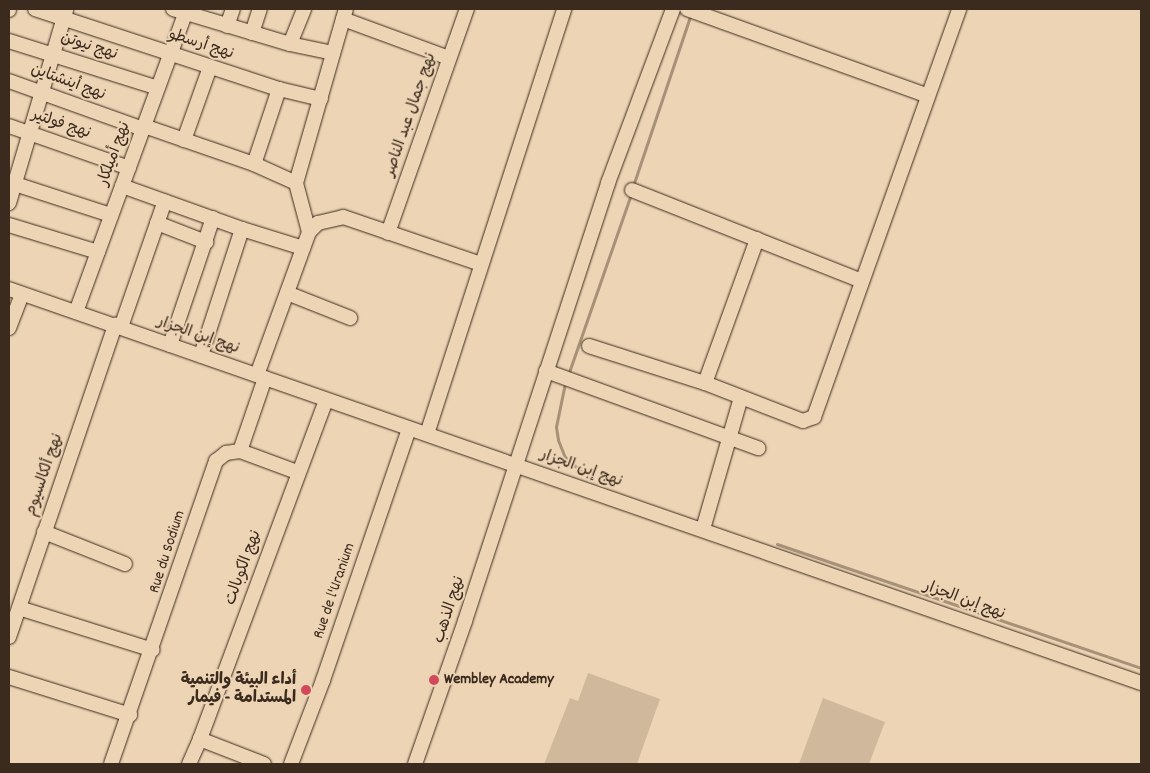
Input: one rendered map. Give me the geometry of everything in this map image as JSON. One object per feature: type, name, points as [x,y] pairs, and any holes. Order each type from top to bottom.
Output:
[{"type":"street","name":"نهج أرسطو","points":[[35,9],[65,13],[171,54],[279,89],[321,99]]},
{"type":"street","points":[[227,26],[233,9]]},
{"type":"street","points":[[252,33],[260,9]]},
{"type":"street","points":[[290,44],[304,9]]},
{"type":"street","name":"نهج جمال عبد الناصر","points":[[388,233],[467,9]]},
{"type":"street","points":[[427,434],[564,9]]},
{"type":"street","name":"نهج الذهب","points":[[415,764],[517,465],[546,371],[637,98],[671,9]]},
{"type":"street","points":[[589,346],[705,383],[803,421],[814,417],[959,9]]},
{"type":"street","points":[[182,10],[227,26],[290,44],[333,53]]},
{"type":"street","name":"نهج أميلكار","points":[[76,312],[171,54],[182,10]]},
{"type":"street","points":[[690,10],[928,96]]},
{"type":"street","points":[[9,203],[14,174],[30,132],[65,13]]},
{"type":"street","points":[[298,472],[240,451],[261,376],[308,232],[296,183],[344,14],[449,58]]},
{"type":"street","name":"نهج نيوتن","points":[[9,41],[158,88]]},
{"type":"street","points":[[184,140],[210,67]]},
{"type":"street","name":"نهج أينشتاين","points":[[9,81],[254,164],[296,183]]},
{"type":"street","points":[[254,164],[279,89]]},
{"type":"street","name":"نهج فولتير","points":[[9,126],[129,168]]},
{"type":"street","points":[[14,174],[111,215]]},
{"type":"street","points":[[122,186],[242,229],[303,248]]},
{"type":"street","points":[[632,190],[862,281]]},
{"type":"street","name":"نهج ألكالسيوم","points":[[9,637],[44,532],[165,201]]},
{"type":"street","points":[[308,232],[327,218],[343,217],[481,264]]},
{"type":"street","points":[[170,345],[213,218]]},
{"type":"street","points":[[157,223],[206,242]]},
{"type":"street","points":[[9,225],[98,252]]},
{"type":"street","points":[[201,355],[242,229]]},
{"type":"street","points":[[705,383],[757,239]]},
{"type":"street","points":[[9,328],[15,292]]},
{"type":"street","name":"نهج إبن الجزار","points":[[15,292],[261,376],[326,401],[703,529],[1141,683]]},
{"type":"street","points":[[287,293],[350,318]]},
{"type":"street","points":[[546,371],[758,448]]},
{"type":"street","points":[[703,529],[741,397]]},
{"type":"street","name":"نهج الكوبالت","points":[[189,764],[205,742],[298,472],[326,401]]},
{"type":"street","name":"Rue de l'Uranium","points":[[291,764],[323,680],[409,429]]},
{"type":"street","name":"Rue du Sodium","points":[[114,758],[154,650],[216,461],[226,452],[240,451]]},
{"type":"street","points":[[44,532],[125,564]]},
{"type":"street","points":[[19,608],[154,650]]},
{"type":"street","points":[[9,677],[130,714]]},
{"type":"street","points":[[205,742],[264,764]]},
{"type":"shaded area","points":[[588,673],[660,699],[637,764],[544,764],[570,698],[578,701]]},
{"type":"shaded area","points":[[823,698],[885,722],[869,764],[799,764]]},
{"type":"waterway","points":[[633,186],[691,14]]},
{"type":"waterway","points":[[568,375],[631,194]]},
{"type":"waterway","points":[[565,383],[556,427],[558,440],[565,457],[584,474]]},
{"type":"waterway","points":[[777,544],[1141,668]]},
{"type":"place","name":"Wembley Academy","points":[[434,680]]},
{"type":"place","name":"أداء البيئة والتنمية المستدامة - فيمار","points":[[306,690]]}]
